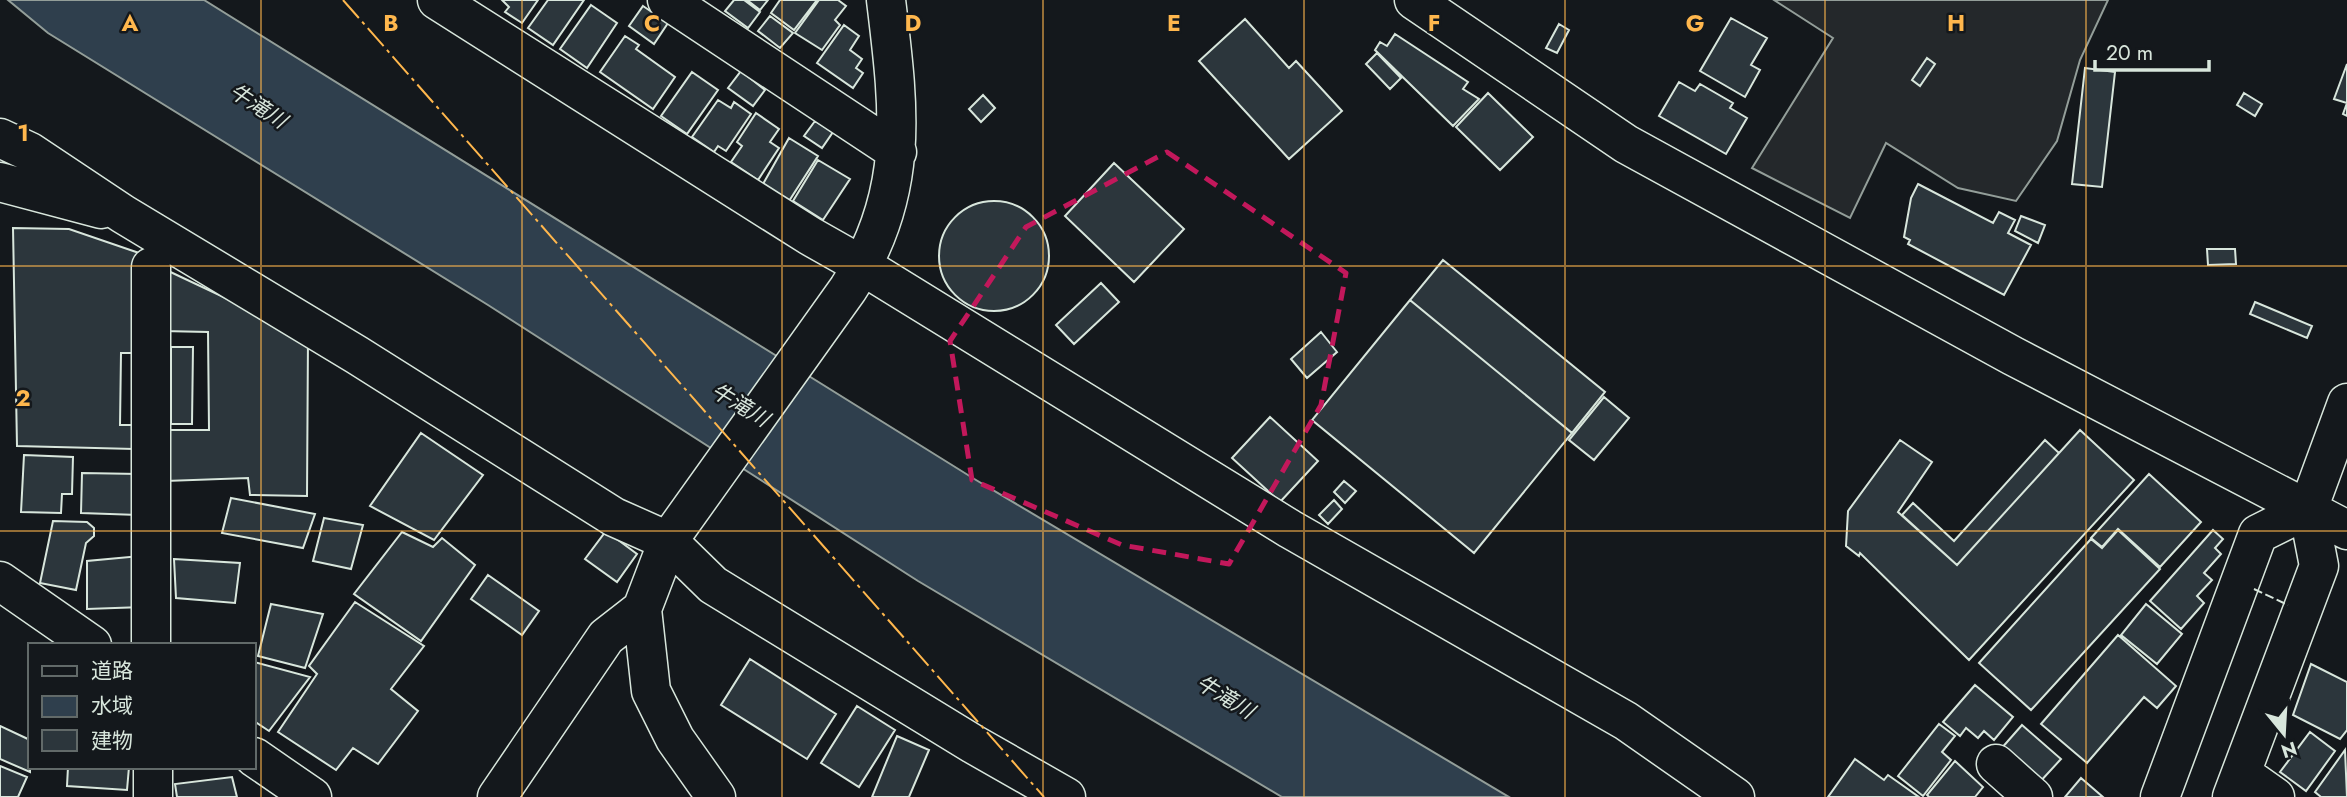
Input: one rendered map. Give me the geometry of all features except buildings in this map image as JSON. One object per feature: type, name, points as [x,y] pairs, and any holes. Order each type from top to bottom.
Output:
[{"type":"street","points":[[667,0],[897,152]]},
{"type":"street","points":[[716,797],[675,739],[651,691],[642,610],[668,541],[856,277],[887,211],[897,152],[896,86],[886,0]]},
{"type":"street","points":[[1414,0],[1626,144],[2013,356],[2347,530]]},
{"type":"street","points":[[446,2],[810,236],[856,277],[1626,721],[1735,797]]},
{"type":"street","points":[[0,138],[30,152],[124,214],[357,355],[614,517],[668,541],[713,585],[973,744],[1066,797]]},
{"type":"street","points":[[0,182],[124,214]]},
{"type":"street","points":[[151,267],[151,643]]},
{"type":"street","points":[[2275,797],[2237,785],[2319,566],[2308,509],[2347,403]]},
{"type":"street","points":[[2160,797],[2258,534],[2308,509]]},
{"type":"street","points":[[3,590],[89,643]]},
{"type":"street","points":[[496,797],[606,637],[642,610]]},
{"type":"street","points":[[256,758],[312,797]]},
{"type":"street","points":[[1996,764],[2033,797]]},
{"type":"street","points":[[153,769],[153,797]]},
{"type":"highlighted area","points":[[1167,152],[1346,273],[1321,405],[1229,564],[1122,545],[972,480],[950,341],[1026,227]]},
{"type":"shaded area","points":[[1774,0],[2108,0],[2080,60],[2057,141],[2016,201],[1958,188],[1886,143],[1850,218],[1752,168],[1833,38]]},
{"type":"water","name":"牛滝川","points":[[8,0],[204,0],[976,480],[1509,797],[1282,797],[918,581],[488,305],[48,33]]},
{"type":"fence","points":[[2254,589],[2288,605]]},
{"type":"power","points":[[343,0],[1044,797]]}]
